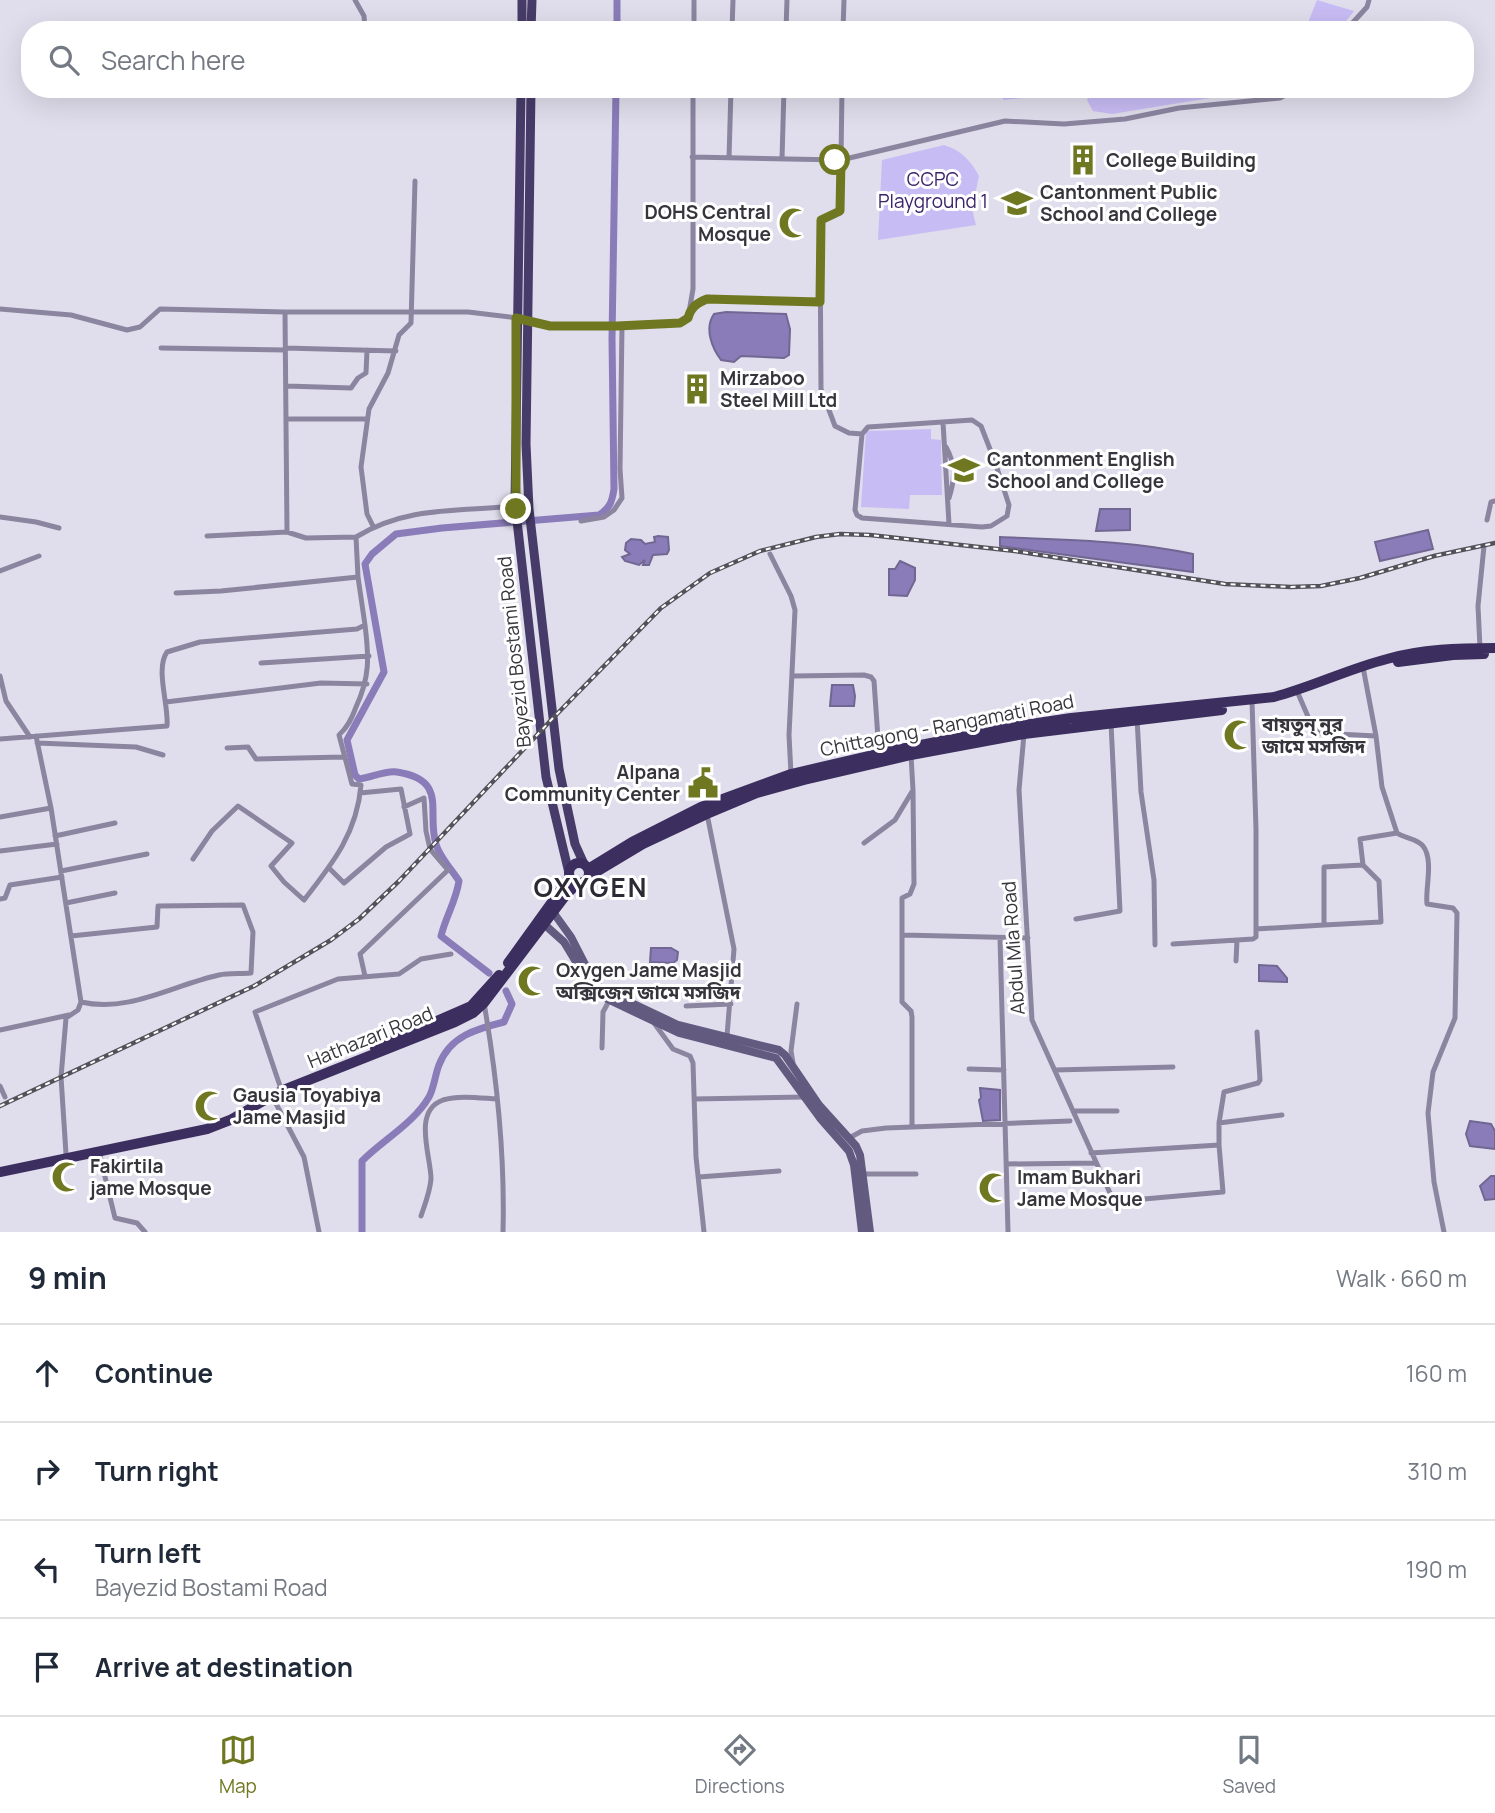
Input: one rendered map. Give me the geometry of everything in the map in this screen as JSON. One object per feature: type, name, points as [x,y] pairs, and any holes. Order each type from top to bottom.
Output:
[{"type":"highway","name":"Chittagong - Rangamati Road","points":[[587,870],[632,842],[701,807],[791,774],[879,753],[1018,726],[1252,703],[1298,694],[1412,653],[1495,648]]},
{"type":"highway","name":"Chittagong - Rangamati Road","points":[[1364,669],[1427,658],[1495,654]]},
{"type":"highway","name":"Chittagong - Rangamati Road","points":[[587,870],[757,793],[911,755],[1024,734],[1111,723],[1137,716]]},
{"type":"highway","points":[[573,864],[587,870],[584,882],[572,878],[573,864]]},
{"type":"highway","name":"Hathazari Road","points":[[0,1172],[207,1129],[230,1120],[272,1096],[474,1013],[545,925],[572,878]]},
{"type":"highway","name":"Hathazari Road","points":[[0,1166],[212,1122],[280,1086],[471,1006],[502,972],[572,878]]},
{"type":"main road","points":[[522,0],[522,21]]},
{"type":"main road","points":[[531,21],[532,0]]},
{"type":"main road","name":"Bayezid Bostami Road","points":[[521,98],[515,506],[546,777],[572,878]]},
{"type":"main road","name":"Bayezid Bostami Road","points":[[531,98],[526,444],[529,509],[559,769],[575,844],[587,870]]},
{"type":"main road","points":[[553,912],[571,937],[600,988],[678,1025],[779,1050],[785,1055],[818,1105],[849,1138],[860,1155],[870,1232]]},
{"type":"main road","points":[[545,925],[564,942],[593,990],[609,1001],[678,1033],[771,1056],[780,1062],[804,1097],[849,1151],[854,1165],[862,1232]]},
{"type":"street","points":[[355,0],[364,21]]},
{"type":"street","points":[[694,0],[694,21]]},
{"type":"street","points":[[732,21],[733,0]]},
{"type":"street","points":[[786,21],[787,0]]},
{"type":"street","points":[[843,21],[844,0]]},
{"type":"street","points":[[1354,21],[1370,0]]},
{"type":"street","points":[[0,309],[71,315],[127,330],[140,327],[160,309],[468,312],[528,320],[550,326],[680,323],[688,318],[693,289],[693,98]]},
{"type":"street","points":[[729,158],[731,98]]},
{"type":"street","points":[[782,159],[784,98]]},
{"type":"street","points":[[842,98],[840,211],[821,220],[822,396],[835,426],[849,433],[862,434]]},
{"type":"street","points":[[692,158],[841,160],[1005,121],[1065,124],[1125,119],[1179,108],[1280,98]]},
{"type":"street","points":[[373,526],[367,514],[361,467],[369,409],[388,373],[399,335],[411,323],[415,181]]},
{"type":"street","points":[[690,311],[697,303],[707,299],[820,302]]},
{"type":"street","points":[[285,312],[286,532]]},
{"type":"street","points":[[581,521],[604,517],[614,510],[622,498],[619,326]]},
{"type":"street","points":[[161,348],[396,351]]},
{"type":"street","points":[[286,386],[351,388],[358,378],[366,373],[367,350]]},
{"type":"street","points":[[286,419],[367,419]]},
{"type":"street","points":[[972,420],[981,426],[1009,506],[1007,516],[991,526],[857,515],[855,510],[862,434],[868,427],[972,420]]},
{"type":"street","points":[[943,422],[949,524]]},
{"type":"street","points":[[1487,520],[1491,502],[1495,501]]},
{"type":"street","points":[[207,536],[286,532],[306,538],[356,537],[373,526],[410,514],[515,506]]},
{"type":"street","points":[[0,517],[59,528]]},
{"type":"street","points":[[193,859],[212,831],[238,806],[292,842],[271,866],[304,900],[350,834],[359,804],[361,785],[352,784],[339,735],[347,728],[367,684],[369,656],[358,577],[356,537]]},
{"type":"street","points":[[1480,648],[1478,606],[1484,546]]},
{"type":"street","points":[[770,554],[795,610],[789,735],[791,774]]},
{"type":"street","points":[[0,571],[39,556]]},
{"type":"street","points":[[176,593],[358,577]]},
{"type":"street","points":[[34,739],[165,726],[168,724],[162,666],[167,652],[200,642],[357,629],[365,625]]},
{"type":"street","points":[[261,663],[369,656]]},
{"type":"street","points":[[1364,669],[1382,787],[1397,833]]},
{"type":"street","points":[[0,676],[6,701],[34,739],[51,808],[81,1002],[78,1010],[66,1018],[61,1077],[66,1154]]},
{"type":"street","points":[[793,676],[871,677],[874,681],[879,753]]},
{"type":"street","points":[[166,702],[321,683],[367,684]]},
{"type":"street","points":[[1298,694],[1318,733],[1376,736]]},
{"type":"street","points":[[1173,944],[1255,938],[1256,829],[1252,703]]},
{"type":"street","points":[[1137,716],[1141,792],[1154,880],[1155,945]]},
{"type":"street","points":[[1076,919],[1120,911],[1111,723]]},
{"type":"street","name":"Abdul Mia Road","points":[[1024,734],[1019,790],[1032,1020],[1091,1153],[1113,1197],[1144,1199],[1223,1192],[1219,1145]]},
{"type":"street","points":[[0,739],[136,747],[163,755]]},
{"type":"street","points":[[227,748],[247,747],[256,759],[344,757]]},
{"type":"street","points":[[911,755],[914,884],[910,894],[902,898],[902,1002],[911,1010],[912,1017],[912,1127]]},
{"type":"street","points":[[329,867],[344,883],[386,847],[410,834],[401,789],[360,793]]},
{"type":"street","points":[[864,844],[895,820],[913,790]]},
{"type":"street","points":[[365,976],[360,954],[448,870],[430,849],[424,798],[404,807]]},
{"type":"street","points":[[0,817],[51,808]]},
{"type":"street","points":[[707,814],[734,949],[727,1036]]},
{"type":"street","points":[[55,836],[115,823]]},
{"type":"street","points":[[1256,929],[1381,922],[1379,881],[1363,865],[1360,839],[1397,833],[1418,842],[1425,849],[1429,873],[1427,904],[1453,908],[1457,913],[1455,1018],[1433,1072],[1428,1113],[1434,1182],[1444,1232]]},
{"type":"street","points":[[0,850],[57,844]]},
{"type":"street","points":[[0,899],[5,898],[10,885],[147,854]]},
{"type":"street","points":[[1324,925],[1324,867],[1363,865]]},
{"type":"street","points":[[66,903],[115,893]]},
{"type":"street","points":[[71,936],[157,927],[158,906],[177,905],[243,905],[253,932],[251,973],[221,975],[121,1003],[95,1005],[81,1002]]},
{"type":"street","points":[[903,934],[1028,938]]},
{"type":"street","points":[[1000,938],[1008,1232]]},
{"type":"street","points":[[1236,961],[1237,940]]},
{"type":"street","points":[[280,1086],[255,1012],[338,979],[399,974],[421,959],[451,954]]},
{"type":"street","points":[[602,1048],[603,1012],[609,1001]]},
{"type":"street","points":[[484,1003],[497,1099],[503,1232]]},
{"type":"street","points":[[686,1006],[731,1004]]},
{"type":"street","points":[[794,1068],[791,1051],[797,1004]]},
{"type":"street","points":[[0,1030],[72,1014]]},
{"type":"street","points":[[654,1023],[673,1049],[690,1056],[693,1063],[704,1232]]},
{"type":"street","points":[[1091,1153],[1219,1145],[1219,1123],[1224,1093],[1258,1083],[1259,1080],[1257,1031]]},
{"type":"street","points":[[1055,1070],[1173,1067]]},
{"type":"street","points":[[969,1069],[1004,1070]]},
{"type":"street","points":[[0,1086],[5,1097]]},
{"type":"street","points":[[272,1096],[304,1157],[319,1232]]},
{"type":"street","points":[[694,1099],[804,1097]]},
{"type":"street","points":[[421,1216],[431,1177],[426,1117],[434,1104],[446,1099],[497,1099]]},
{"type":"street","points":[[1073,1111],[1117,1111]]},
{"type":"street","points":[[1219,1123],[1282,1115]]},
{"type":"street","points":[[849,1138],[862,1131],[912,1127],[1070,1121]]},
{"type":"street","points":[[99,1152],[115,1218],[138,1223],[145,1232]]},
{"type":"street","points":[[1006,1164],[1096,1163]]},
{"type":"street","points":[[699,1177],[779,1171]]},
{"type":"street","points":[[864,1174],[916,1174]]},
{"type":"green space","points":[[1317,0],[1354,11],[1346,21],[1309,21]]},
{"type":"green space","points":[[1210,98],[1112,114],[1093,111],[1087,100]]},
{"type":"green space","name":"CCPC Playground 1","points":[[944,145],[965,157],[979,176],[972,209],[976,225],[878,240],[882,160]]},
{"type":"green space","points":[[931,429],[931,439],[941,440],[942,495],[910,495],[909,509],[861,507],[866,431]]},
{"type":"shaded area","points":[[714,314],[786,314],[790,329],[789,355],[784,358],[741,356],[734,362],[721,360],[709,332]]},
{"type":"shaded area","points":[[1100,509],[1130,509],[1130,530],[1096,531]]},
{"type":"shaded area","points":[[1428,530],[1433,549],[1380,561],[1375,542]]},
{"type":"shaded area","points":[[654,537],[668,537],[669,550],[667,554],[653,555],[649,565],[643,565],[645,560],[639,565],[625,561],[622,557],[630,554],[625,550],[626,543],[631,539],[641,540],[645,544],[655,542]]},
{"type":"shaded area","points":[[1000,537],[1096,541],[1169,549],[1193,554],[1193,572],[1000,546]]},
{"type":"shaded area","points":[[900,561],[915,568],[915,580],[907,596],[889,595],[889,569],[895,569]]},
{"type":"shaded area","points":[[832,685],[853,685],[854,706],[830,706]]},
{"type":"shaded area","points":[[651,948],[671,948],[678,952],[677,960],[673,963],[650,962]]},
{"type":"shaded area","points":[[1259,965],[1277,966],[1287,978],[1287,982],[1259,981]]},
{"type":"shaded area","points":[[980,1088],[1000,1090],[1000,1120],[983,1121]]},
{"type":"shaded area","points":[[1470,1121],[1491,1124],[1495,1131],[1495,1149],[1470,1146],[1466,1134]]},
{"type":"shaded area","points":[[1491,1176],[1495,1176],[1495,1199],[1485,1200],[1480,1186]]},
{"type":"waterway","points":[[617,0],[617,21]]},
{"type":"waterway","points":[[489,973],[441,936],[459,881],[436,844],[430,790],[424,782],[397,772],[359,779],[355,775],[347,740],[384,672],[365,564],[372,554],[396,534],[599,515],[610,504],[614,489],[612,339],[616,98]]},
{"type":"waterway","points":[[362,1232],[362,1161],[423,1106],[431,1093],[444,1055],[457,1040],[474,1031],[504,1022],[512,1004],[506,991]]},
{"type":"railway","points":[[0,1106],[254,986],[331,940],[359,919],[399,881],[661,608],[710,573],[760,551],[816,537],[840,534],[870,535],[1015,551],[1225,584],[1291,587],[1321,586],[1360,578],[1434,556],[1495,543]]},
{"type":"place","name":"College Building","points":[[1083,160]]},
{"type":"place","name":"Cantonment Public School and College","points":[[1017,203]]},
{"type":"place","name":"DOHS Central Mosque","points":[[794,223]]},
{"type":"place","name":"Mirzaboo Steel Mill Ltd","points":[[697,389]]},
{"type":"place","name":"Cantonment English School and College","points":[[964,470]]},
{"type":"place","name":"বায়তুন্ নুর জামে মসজিদ","points":[[1239,735]]},
{"type":"place","name":"Alpana Community Center","points":[[703,783]]},
{"type":"place","name":"Oxygen Jame Masjid অক্সিজেন জামে মসজিদ","points":[[533,981]]},
{"type":"place","name":"Gausia Toyabiya Jame Masjid","points":[[210,1106]]},
{"type":"place","name":"Fakirtila jame Mosque","points":[[67,1177]]},
{"type":"place","name":"Imam Bukhari Jame Mosque","points":[[994,1188]]},
{"type":"district","name":"OXYGEN","points":[[591,887]]},
{"type":"route","points":[[516,509],[516,318],[550,326],[659,325],[680,323],[688,318],[697,303],[707,299],[820,302],[821,220],[840,211],[841,160],[835,160]]}]
